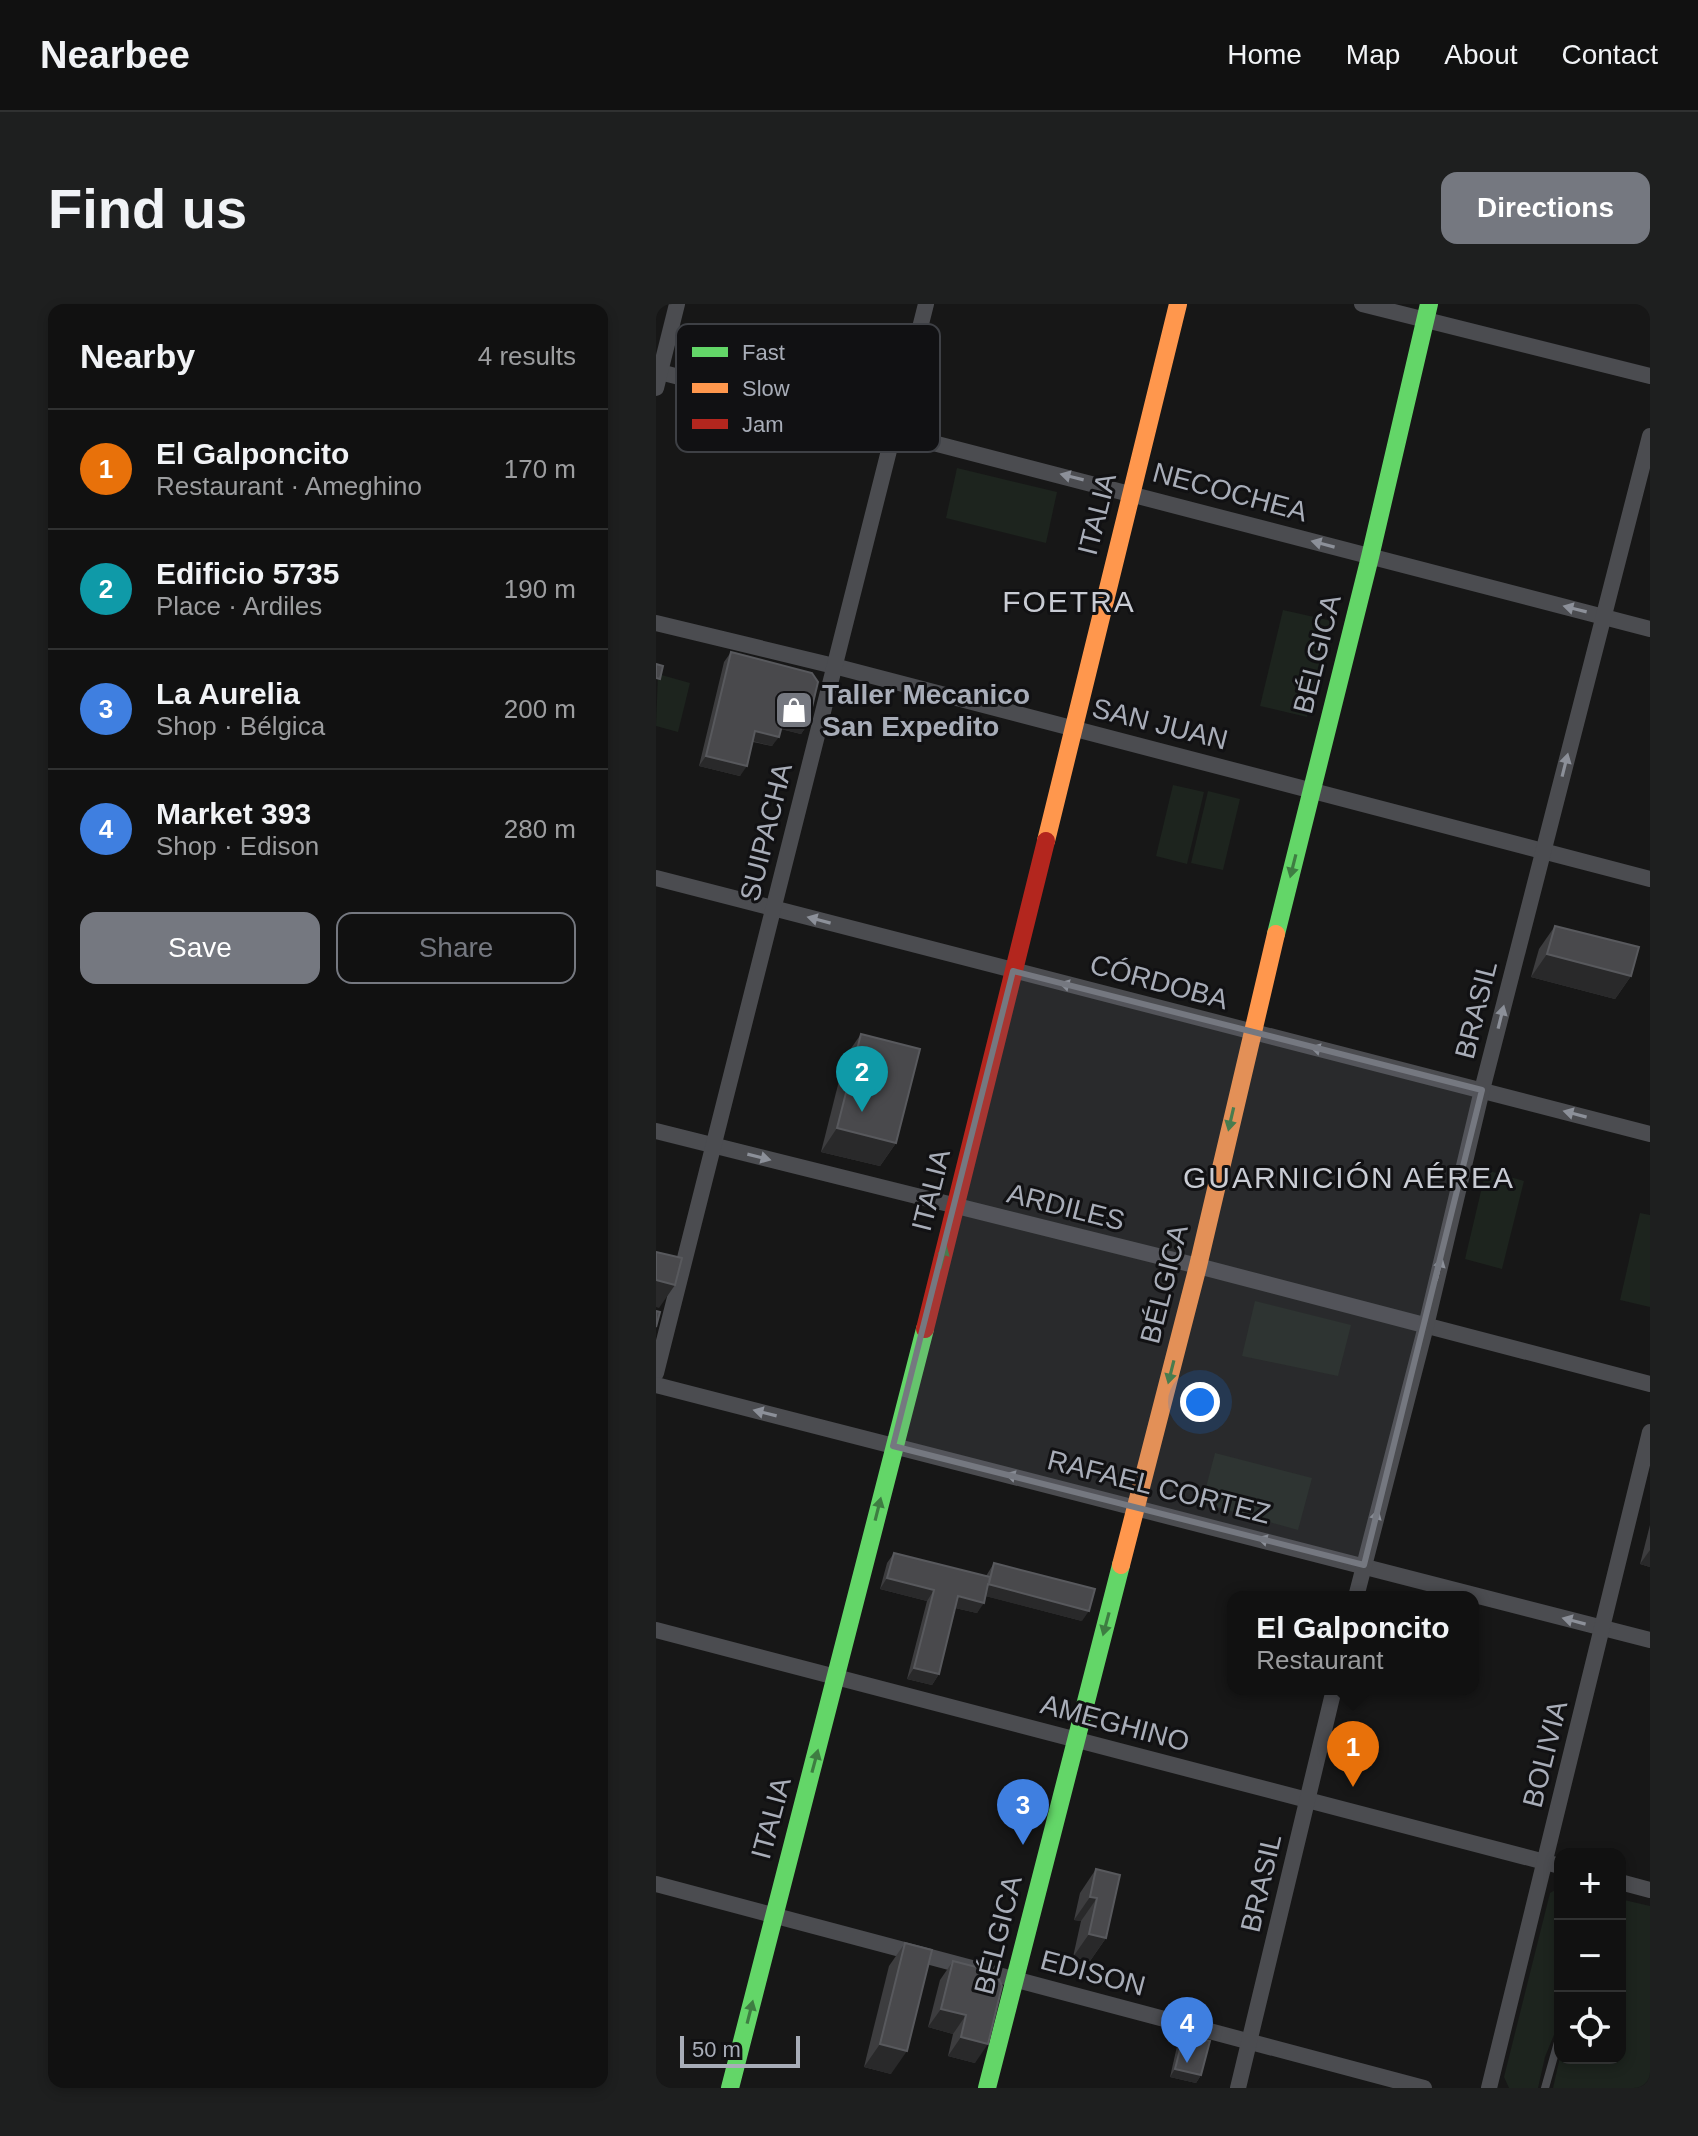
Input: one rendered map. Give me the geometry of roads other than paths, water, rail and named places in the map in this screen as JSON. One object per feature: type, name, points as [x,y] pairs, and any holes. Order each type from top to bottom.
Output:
[{"type":"street","points":[[657,377],[677,304]]},
{"type":"street","name":"SUIPACHA","points":[[921,324],[926,304]]},
{"type":"street","name":"ITALIA","points":[[730,2088],[956,1208],[1178,304]]},
{"type":"street","points":[[1362,304],[1426,312],[1650,376]]},
{"type":"street","name":"BÉLGICA","points":[[987,2088],[1198,1266],[1251,1033],[1370,557],[1426,312]]},
{"type":"street","name":"BRASIL","points":[[1358,1591],[1650,436]]},
{"type":"street","name":"NECOCHEA","points":[[940,444],[1650,629]]},
{"type":"street","name":"SUIPACHA","points":[[656,1373],[888,452]]},
{"type":"street","name":"SAN JUAN","points":[[656,623],[834,666],[1650,879]]},
{"type":"street","name":"CÓRDOBA","points":[[656,878],[1650,1134]]},
{"type":"street","name":"ARDILES","points":[[656,1131],[1198,1266],[1650,1384]]},
{"type":"street","name":"RAFAEL CORTEZ","points":[[656,1385],[1462,1591]]},
{"type":"street","name":"BOLIVIA","points":[[1489,2088],[1552,1864],[1602,1628],[1650,1432]]},
{"type":"street","name":"RAFAEL CORTEZ","points":[[1479,1595],[1650,1640]]},
{"type":"street","name":"AMEGHINO","points":[[656,1630],[1552,1864]]},
{"type":"street","name":"BRASIL","points":[[1238,2088],[1333,1695]]},
{"type":"street","name":"EDISON","points":[[656,1884],[1424,2088]]},
{"type":"street","points":[[1626,1884],[1650,1890]]},
{"type":"lane","points":[[1545,2088],[1554,2056]]},
{"type":"place","name":"Taller Mecanico San Expedito","points":[[794,710]]},
{"type":"place","name":"Edificio 5735","points":[[862,1112]]},
{"type":"place","name":"El Galponcito","points":[[1353,1787]]},
{"type":"place","name":"La Aurelia","points":[[1023,1845]]},
{"type":"place","name":"Market 393","points":[[1187,2063]]},
{"type":"district","name":"FOETRA","points":[[1069,601]]},
{"type":"district","name":"GUARNICIÓN AÉREA","points":[[1349,1177]]}]
